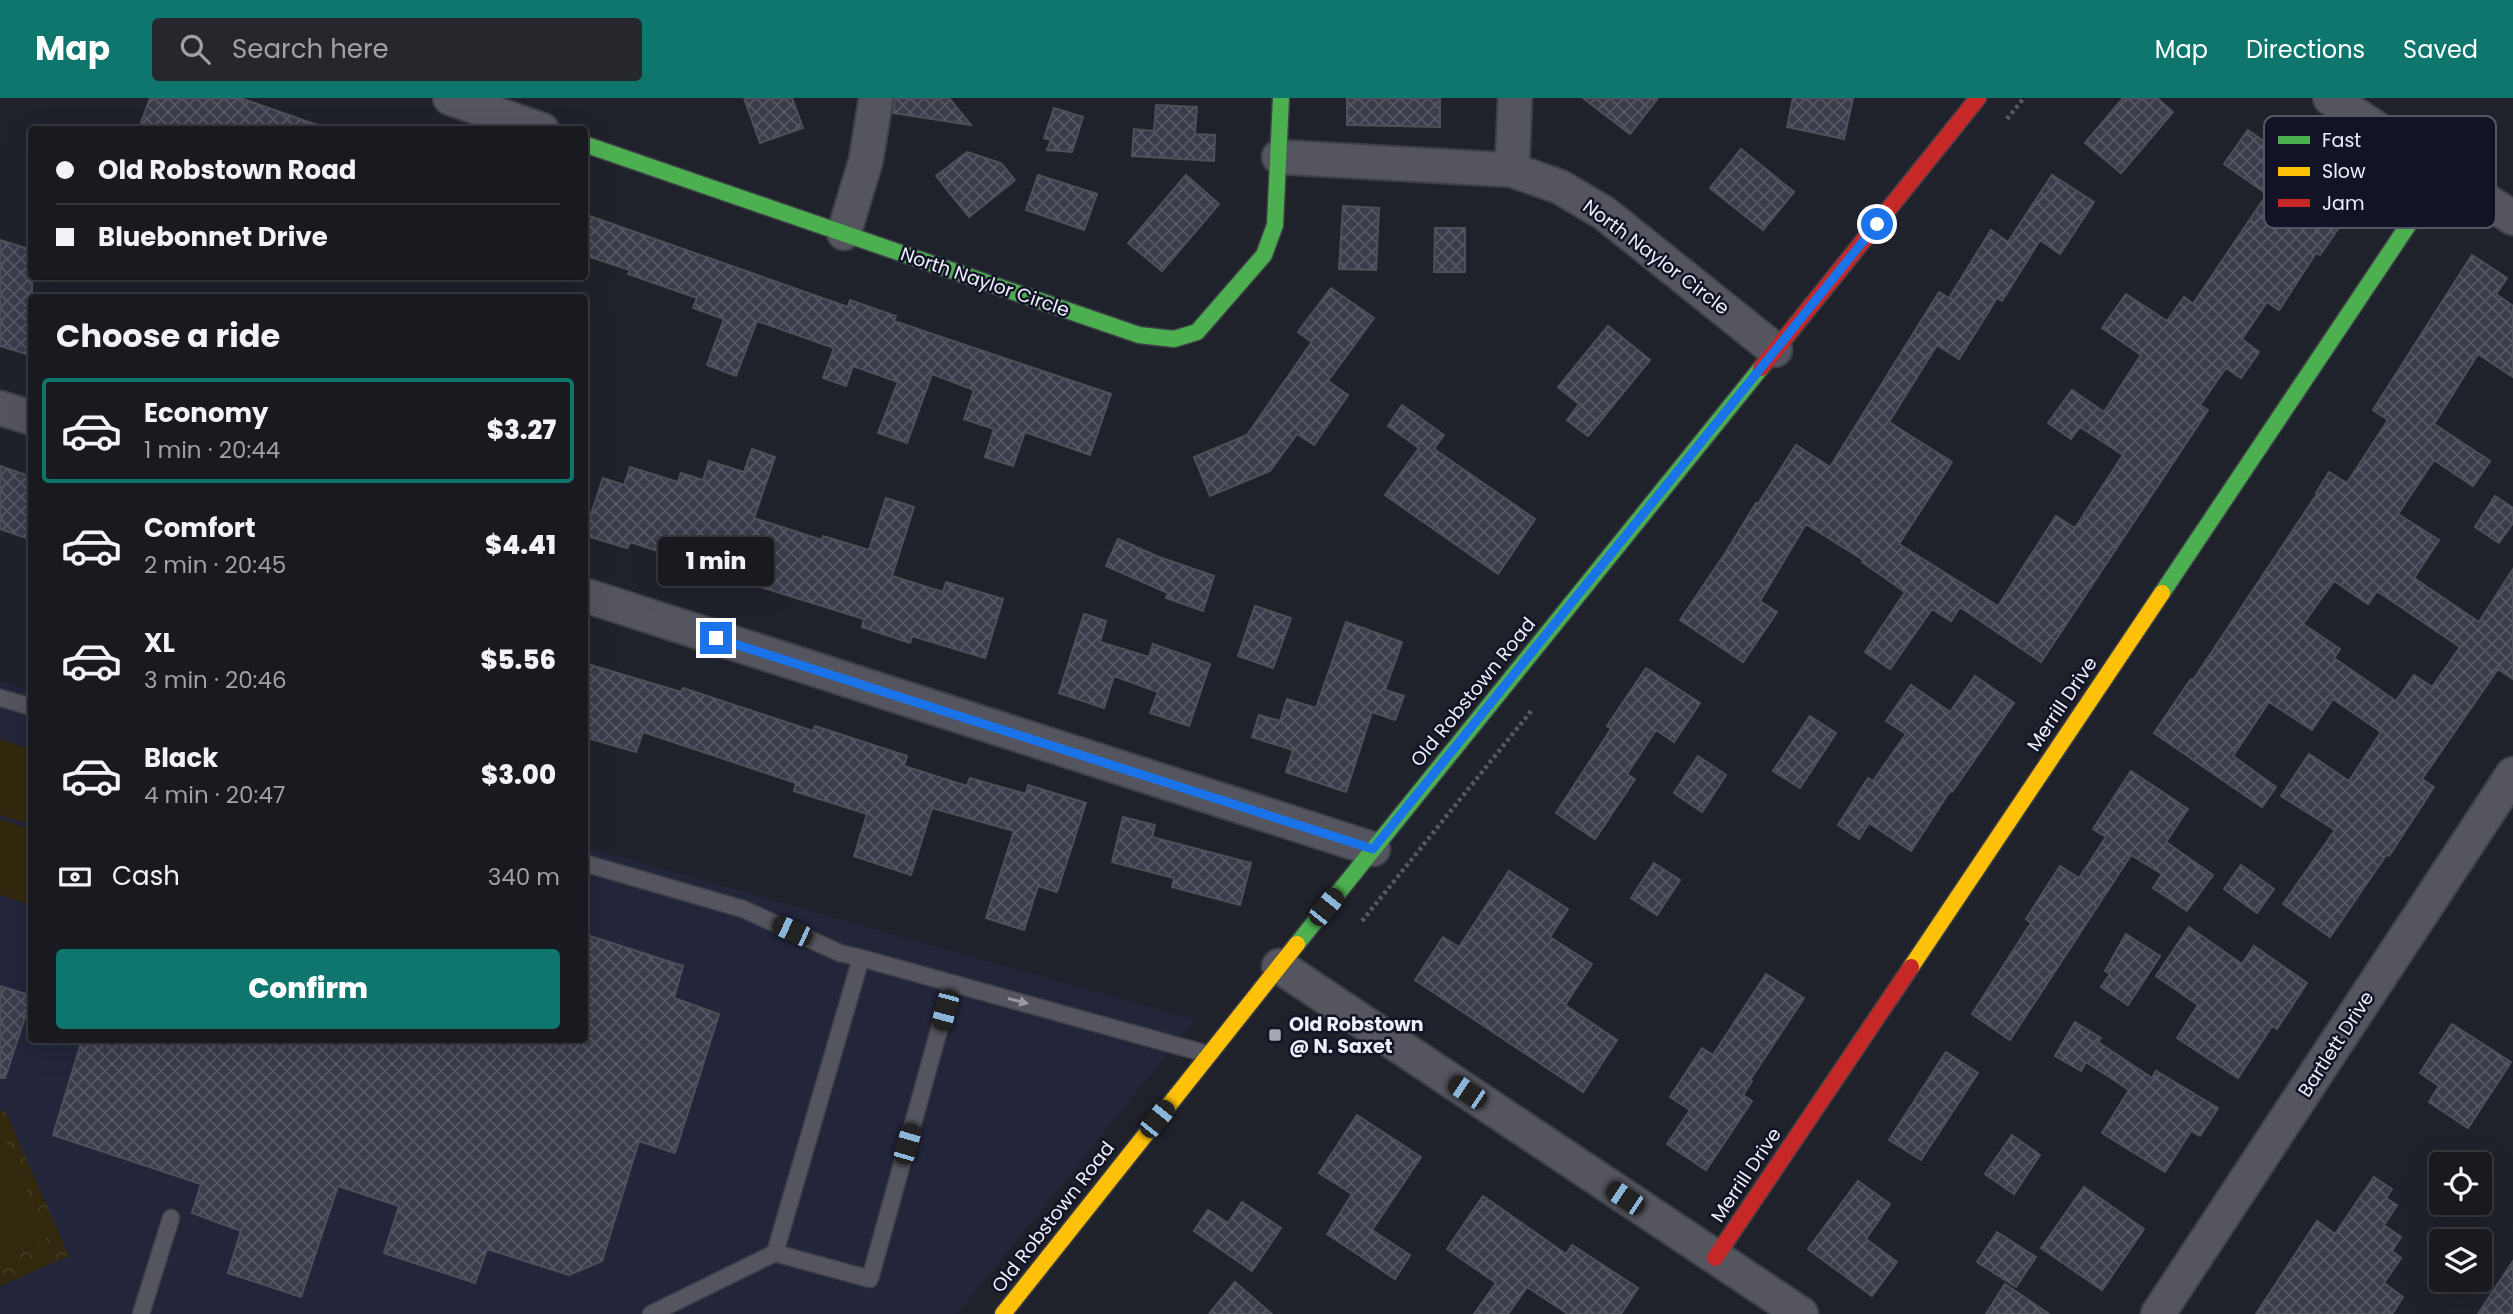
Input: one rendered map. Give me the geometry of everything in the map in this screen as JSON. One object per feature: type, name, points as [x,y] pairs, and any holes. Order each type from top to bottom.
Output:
[{"type":"street","points":[[450,98],[530,126]]},
{"type":"street","points":[[844,233],[866,160],[876,98]]},
{"type":"street","name":"North Naylor Circle","points":[[588,145],[1139,335],[1174,340],[1197,332],[1264,255],[1275,225],[1282,98]]},
{"type":"street","points":[[1512,170],[1515,98]]},
{"type":"street","name":"Old Robstown Road","points":[[1003,1314],[1279,966],[1978,98]]},
{"type":"street","points":[[2330,98],[2357,116]]},
{"type":"street","name":"North Naylor Circle","points":[[1279,157],[1512,170],[1560,187],[1604,213],[1775,350]]},
{"type":"street","points":[[2496,207],[2513,218]]},
{"type":"street","name":"Merrill Drive","points":[[1715,1258],[2406,228]]},
{"type":"street","points":[[0,408],[28,417]]},
{"type":"street","points":[[588,596],[1373,849]]},
{"type":"street","name":"Bartlett Drive","points":[[2158,1314],[2513,774]]},
{"type":"street","points":[[1279,966],[1801,1314]]},
{"type":"lane","points":[[0,698],[28,706]]},
{"type":"lane","points":[[588,864],[743,909],[840,953],[1209,1054]]},
{"type":"lane","points":[[775,1253],[861,958]]},
{"type":"lane","points":[[651,1314],[775,1253],[870,1279],[952,983]]},
{"type":"lane","points":[[141,1314],[171,1218]]},
{"type":"shaded area","points":[[0,682],[28,690],[28,1043],[588,1043],[588,848],[1195,1020],[957,1314],[0,1314]]},
{"type":"green space","points":[[0,739],[28,748],[28,823],[0,815]]},
{"type":"green space","points":[[0,819],[28,828],[28,904],[0,895]]},
{"type":"green space","points":[[5,1110],[69,1256],[0,1286],[0,1112]]},
{"type":"green space","points":[[5,1141],[48,1237],[5,1256],[0,1244],[0,1143]]},
{"type":"building","points":[[150,98],[240,98],[320,126],[149,126],[141,123]]},
{"type":"building","points":[[744,98],[792,98],[803,128],[760,143]]},
{"type":"building","points":[[895,98],[949,98],[971,125],[893,113]]},
{"type":"building","points":[[1347,98],[1440,98],[1440,127],[1347,125]]},
{"type":"building","points":[[1583,98],[1658,98],[1630,134]]},
{"type":"building","points":[[1793,98],[1853,98],[1844,139],[1787,127]]},
{"type":"building","points":[[2123,98],[2157,98],[2173,112],[2121,173],[2085,143]]},
{"type":"building","points":[[1156,105],[1197,107],[1195,134],[1215,135],[1214,161],[1132,156],[1134,129],[1154,131]]},
{"type":"building","points":[[1054,108],[1083,117],[1072,152],[1047,150],[1051,140],[1044,138]]},
{"type":"building","points":[[2248,130],[2264,141],[2264,192],[2224,164]]},
{"type":"building","points":[[1741,149],[1794,192],[1763,230],[1710,188]]},
{"type":"building","points":[[967,152],[1001,163],[1015,180],[969,217],[936,176]]},
{"type":"building","points":[[1038,175],[1097,194],[1084,230],[1026,210]]},
{"type":"building","points":[[1186,175],[1219,204],[1162,271],[1128,243]]},
{"type":"building","points":[[2052,175],[2094,202],[2060,254],[2040,240],[2002,301],[1997,298],[1959,359],[1937,345],[1889,422],[1952,462],[1899,544],[1998,606],[2056,516],[2075,528],[2123,455],[2080,427],[2071,439],[2048,423],[2072,390],[2104,412],[2141,355],[2102,328],[2126,294],[2167,321],[2184,297],[2193,304],[2264,198],[2264,228],[2339,228],[2320,255],[2316,253],[2279,310],[2267,302],[2242,339],[2259,352],[2241,378],[2226,368],[2200,405],[2208,410],[2041,662],[1960,607],[1951,621],[1932,609],[1890,669],[1865,652],[1905,592],[1862,562],[1863,560],[1806,524],[1760,601],[1777,612],[1743,662],[1680,620],[1796,445],[1830,467],[1939,292],[1949,298],[1991,230],[2008,242]]},
{"type":"building","points":[[1343,206],[1379,208],[1376,270],[1339,269]]},
{"type":"building","points":[[588,215],[848,307],[850,300],[896,316],[894,321],[1111,394],[1090,455],[1025,432],[1013,466],[985,457],[994,429],[964,419],[974,390],[932,374],[907,443],[878,433],[898,382],[853,366],[846,386],[823,378],[834,348],[757,321],[736,376],[707,365],[724,319],[693,308],[697,298],[628,274],[630,270],[588,256]]},
{"type":"building","points":[[1435,228],[1465,228],[1465,272],[1434,272]]},
{"type":"building","points":[[0,240],[28,249],[25,278],[32,280],[32,294],[28,294],[28,355],[0,346]]},
{"type":"building","points":[[2472,255],[2507,278],[2496,294],[2513,306],[2513,377],[2478,354],[2434,424],[2490,461],[2473,486],[2434,460],[2398,514],[2439,540],[2414,578],[2479,622],[2513,569],[2513,679],[2498,669],[2422,779],[2434,787],[2389,856],[2387,854],[2330,937],[2283,904],[2335,830],[2281,796],[2309,754],[2349,781],[2381,732],[2333,699],[2312,730],[2269,702],[2233,756],[2276,787],[2262,807],[2154,733],[2191,679],[2193,680],[2329,472],[2347,483],[2388,420],[2373,410]],"holes":[[[2334,581],[2368,604],[2377,591],[2460,647],[2432,687],[2414,675],[2396,701],[2334,658],[2340,649],[2303,624]]]},
{"type":"building","points":[[1331,288],[1374,318],[1328,381],[1348,395],[1314,445],[1297,434],[1270,471],[1210,496],[1194,457],[1247,435],[1312,342],[1298,332]]},
{"type":"building","points":[[1608,326],[1650,360],[1588,436],[1567,420],[1579,404],[1558,387]]},
{"type":"building","points":[[1402,405],[1444,435],[1434,449],[1535,519],[1498,574],[1385,495],[1419,448],[1388,426]]},
{"type":"building","points":[[752,449],[775,457],[754,518],[822,540],[823,536],[869,550],[886,498],[914,507],[892,576],[943,592],[946,582],[1003,599],[985,658],[912,636],[910,643],[862,627],[864,619],[725,576],[726,573],[630,542],[627,548],[588,536],[588,523],[603,478],[624,485],[630,467],[678,482],[681,473],[703,480],[709,461],[744,472]]},
{"type":"building","points":[[0,466],[28,476],[28,539],[0,529]]},
{"type":"building","points":[[2495,496],[2513,508],[2513,523],[2499,543],[2475,527]]},
{"type":"building","points":[[1118,539],[1214,576],[1203,611],[1166,598],[1168,593],[1106,566]]},
{"type":"building","points":[[1255,606],[1291,618],[1273,668],[1238,656]]},
{"type":"building","points":[[1084,614],[1106,621],[1100,642],[1149,657],[1153,644],[1210,664],[1189,726],[1150,713],[1158,692],[1114,676],[1104,708],[1059,693]]},
{"type":"building","points":[[1346,622],[1402,642],[1385,690],[1404,696],[1395,720],[1372,712],[1346,792],[1286,772],[1293,750],[1252,737],[1259,715],[1280,721],[1287,699],[1316,708]]},
{"type":"building","points":[[588,664],[681,692],[683,688],[813,731],[815,726],[907,756],[904,766],[967,786],[970,778],[1026,794],[1028,785],[1086,803],[1057,892],[1038,886],[1024,930],[986,918],[1014,831],[932,808],[911,875],[854,856],[867,814],[794,791],[796,783],[643,732],[636,752],[588,738]]},
{"type":"building","points":[[1646,668],[1700,703],[1674,742],[1656,730],[1627,774],[1635,779],[1595,839],[1556,813],[1611,729],[1607,726]]},
{"type":"building","points":[[1975,676],[2014,703],[1952,792],[1950,791],[1911,851],[1869,823],[1859,839],[1838,825],[1868,778],[1873,781],[1906,734],[1886,721],[1911,685],[1950,712]]},
{"type":"building","points":[[1810,716],[1836,733],[1800,788],[1773,771]]},
{"type":"building","points":[[1698,756],[1726,775],[1702,812],[1674,793]]},
{"type":"building","points":[[2131,771],[2188,809],[2166,842],[2213,875],[2187,911],[2153,888],[2162,874],[2131,855],[2010,1040],[1972,1014],[2031,923],[2026,919],[2060,866],[2079,878],[2106,837],[2093,829]]},
{"type":"building","points":[[1123,817],[1155,825],[1152,837],[1251,863],[1240,905],[1172,887],[1174,878],[1112,862]]},
{"type":"building","points":[[1654,863],[1680,880],[1657,915],[1631,898]]},
{"type":"building","points":[[2241,865],[2274,889],[2257,913],[2224,889]]},
{"type":"building","points":[[1509,871],[1568,909],[1550,937],[1592,964],[1565,1005],[1617,1040],[1583,1092],[1415,980],[1443,937],[1459,947]]},
{"type":"building","points":[[2189,927],[2242,964],[2254,946],[2307,983],[2277,1029],[2272,1026],[2238,1078],[2177,1038],[2198,1005],[2156,976]]},
{"type":"building","points":[[2126,934],[2160,956],[2128,1005],[2101,987],[2110,974],[2105,971]]},
{"type":"building","points":[[588,935],[683,966],[674,998],[719,1014],[675,1153],[639,1141],[602,1261],[569,1275],[487,1249],[475,1283],[384,1253],[399,1206],[338,1186],[301,1297],[228,1273],[241,1231],[192,1213],[201,1184],[53,1135],[81,1043],[588,1043]]},
{"type":"building","points":[[1766,974],[1804,998],[1750,1080],[1752,1081],[1743,1095],[1752,1101],[1706,1170],[1667,1144],[1690,1110],[1670,1097],[1702,1048],[1713,1055]]},
{"type":"building","points":[[0,986],[28,995],[28,1008],[5,1078],[0,1078]]},
{"type":"building","points":[[2075,1022],[2101,1038],[2098,1042],[2152,1078],[2156,1071],[2218,1108],[2200,1136],[2191,1131],[2165,1172],[2102,1133],[2129,1090],[2086,1062],[2081,1071],[2055,1056]]},
{"type":"building","points":[[2452,1024],[2511,1062],[2468,1128],[2429,1102],[2439,1086],[2420,1073]]},
{"type":"building","points":[[1946,1052],[1978,1073],[1921,1160],[1889,1140]]},
{"type":"building","points":[[1357,1115],[1421,1157],[1372,1230],[1410,1255],[1395,1279],[1327,1234],[1352,1194],[1319,1173]]},
{"type":"building","points":[[2012,1135],[2040,1155],[2014,1194],[1985,1174]]},
{"type":"building","points":[[2374,1177],[2392,1189],[2386,1198],[2397,1205],[2384,1225],[2401,1237],[2392,1251],[2401,1258],[2384,1283],[2403,1297],[2392,1314],[2256,1314],[2317,1221],[2335,1234]]},
{"type":"building","points":[[1858,1181],[1890,1204],[1866,1239],[1897,1262],[1872,1296],[1808,1249]]},
{"type":"building","points":[[2084,1187],[2144,1229],[2102,1290],[2041,1248]]},
{"type":"building","points":[[1483,1196],[1566,1254],[1572,1245],[1638,1288],[1621,1314],[1568,1314],[1527,1287],[1508,1314],[1474,1314],[1496,1283],[1447,1249]]},
{"type":"building","points":[[1242,1202],[1281,1228],[1252,1271],[1194,1231],[1208,1210],[1228,1223]]},
{"type":"building","points":[[1997,1232],[2036,1257],[2016,1287],[1977,1262]]},
{"type":"building","points":[[2513,1261],[2513,1314],[2478,1314]]},
{"type":"building","points":[[1235,1282],[1272,1314],[1209,1314]]},
{"type":"building","points":[[2005,1284],[2049,1314],[1986,1314]]},
{"type":"traffic: fast","points":[[588,145],[1139,335],[1174,339],[1197,332],[1264,255],[1275,225],[1281,98]]},
{"type":"traffic: fast","points":[[2162,593],[2406,228]]},
{"type":"traffic: fast","points":[[1297,944],[1761,368]]},
{"type":"traffic: slow","points":[[1911,967],[2162,593]]},
{"type":"traffic: slow","points":[[1003,1314],[1297,944]]},
{"type":"traffic: jam","points":[[1761,368],[1978,98]]},
{"type":"traffic: jam","points":[[1715,1258],[1911,967]]},
{"type":"place","name":"Old Robstown @ N. Saxet","points":[[1275,1035]]},
{"type":"route","points":[[716,638],[1373,849],[1877,224]]}]
